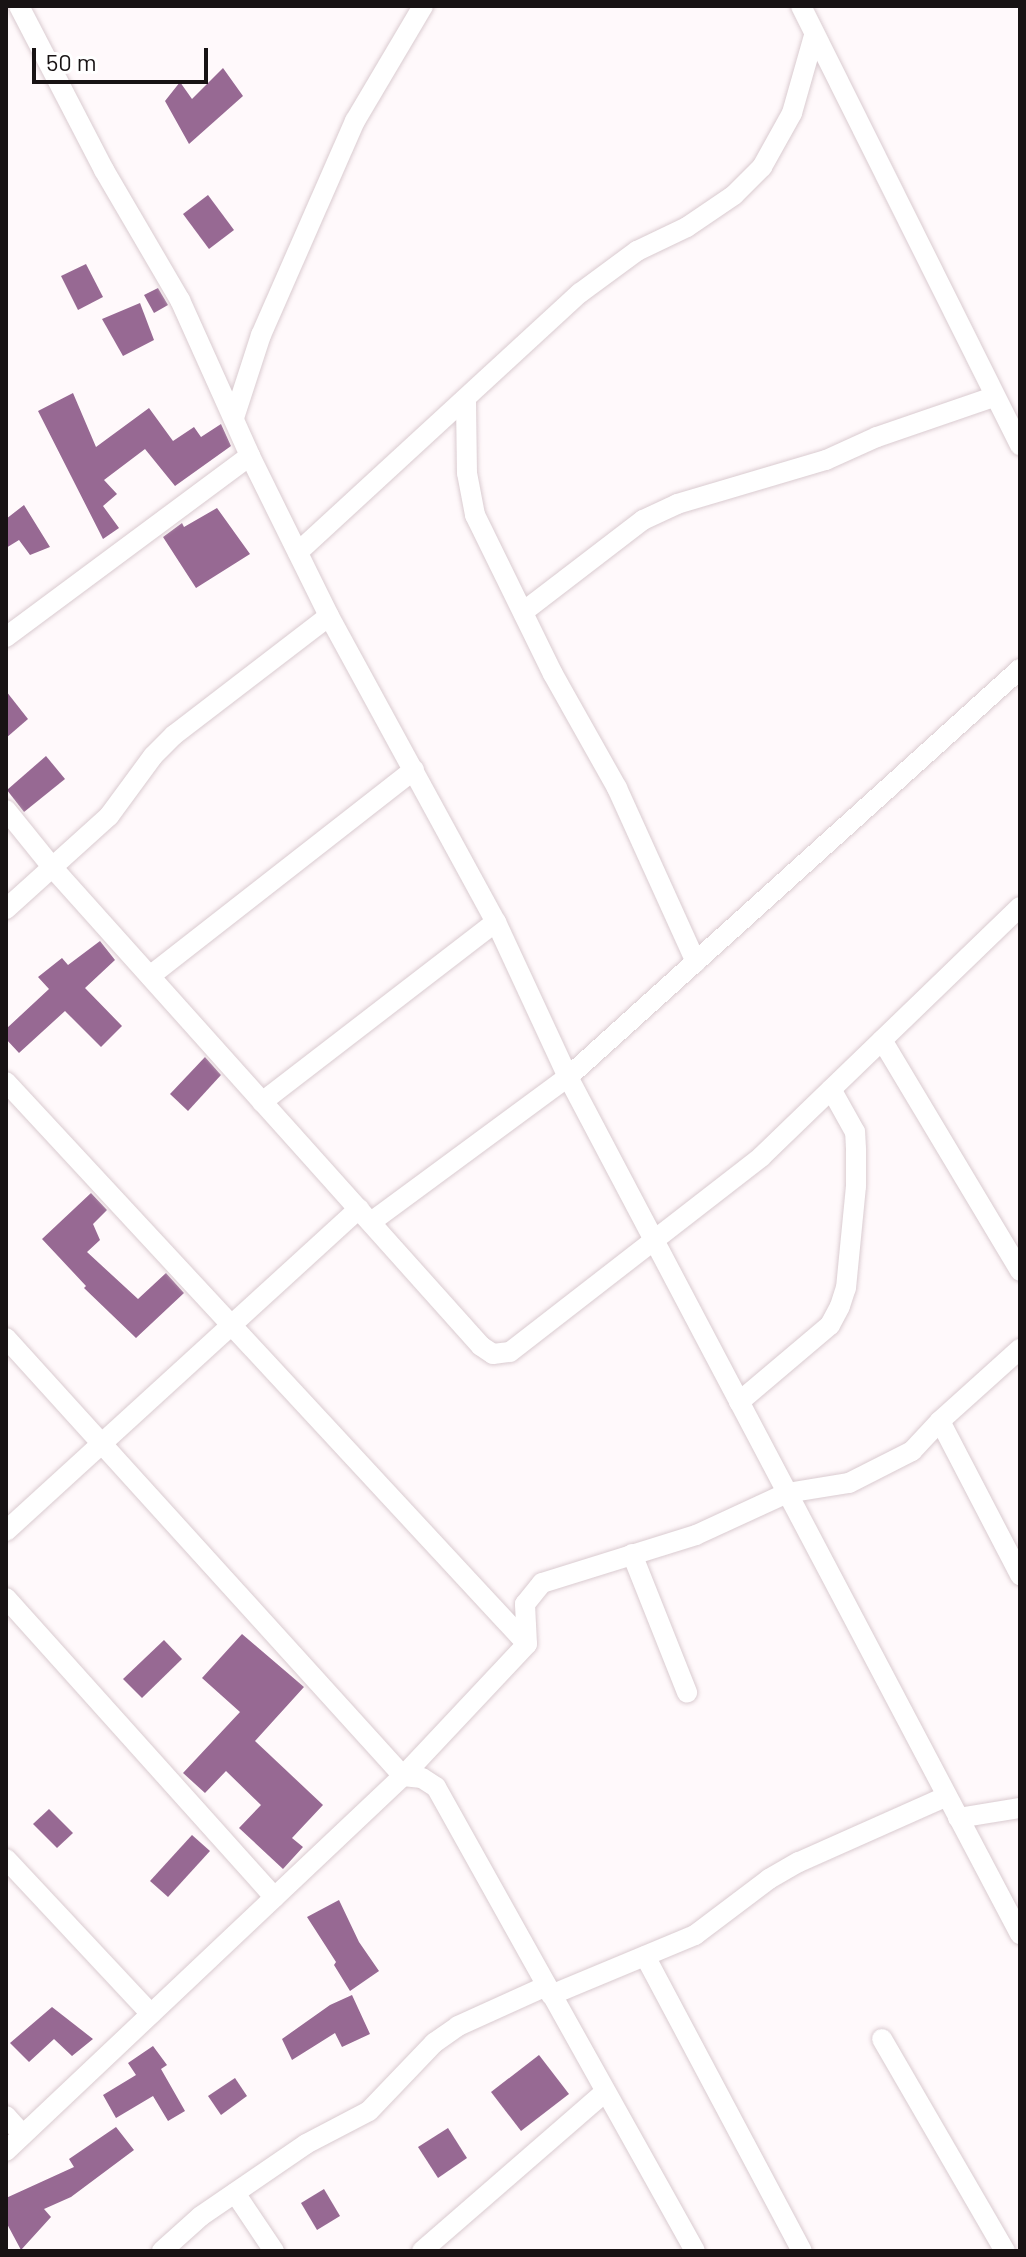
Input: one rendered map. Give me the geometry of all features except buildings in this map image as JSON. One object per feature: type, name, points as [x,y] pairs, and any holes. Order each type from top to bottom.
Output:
[{"type":"street","points":[[19,6],[104,170],[180,300],[250,456],[329,616],[496,922],[568,1077],[652,1240],[1020,1934]]},
{"type":"street","points":[[234,418],[261,335],[355,121],[423,6]]},
{"type":"street","points":[[801,6],[993,397],[1020,445]]},
{"type":"street","points":[[298,552],[466,402],[580,293],[637,251],[687,227],[734,195],[762,167],[792,113],[814,36]]},
{"type":"street","points":[[523,612],[643,520],[666,509],[826,460],[877,437],[993,397]]},
{"type":"street","points":[[466,402],[469,495],[523,612],[617,788],[696,962]]},
{"type":"street","points":[[6,637],[250,456]]},
{"type":"street","points":[[6,909],[109,816],[153,756],[174,735],[329,616]]},
{"type":"street","points":[[6,1531],[230,1326],[365,1215],[568,1077],[1020,669]]},
{"type":"street","points":[[150,976],[414,770]]},
{"type":"street","points":[[6,810],[52,867],[262,1102],[481,1346],[493,1354],[510,1352],[761,1157],[1020,907]]},
{"type":"street","points":[[262,1102],[496,922]]},
{"type":"street","points":[[882,1040],[1020,1271]]},
{"type":"street","points":[[6,1082],[527,1644]]},
{"type":"street","points":[[739,1402],[830,1325],[846,1288],[856,1186],[855,1132],[831,1089]]},
{"type":"street","points":[[6,1338],[403,1776],[422,1778],[436,1787],[604,2093],[695,2251]]},
{"type":"street","points":[[6,2151],[403,1776],[527,1644],[525,1604],[542,1583],[696,1535],[787,1493],[817,1491],[849,1483],[912,1451],[940,1421],[1020,1349]]},
{"type":"street","points":[[940,1421],[1020,1575]]},
{"type":"street","points":[[632,1554],[687,1692]]},
{"type":"street","points":[[6,1598],[274,1897]]},
{"type":"street","points":[[162,2251],[181,2231],[306,2144],[358,2119],[434,2043],[458,2026],[695,1935],[769,1879],[799,1862],[945,1797]]},
{"type":"street","points":[[958,1818],[1020,1808]]},
{"type":"street","points":[[6,1859],[151,2014]]},
{"type":"street","points":[[645,1956],[802,2251]]},
{"type":"street","points":[[882,2039],[1005,2251]]},
{"type":"street","points":[[422,2251],[604,2093]]},
{"type":"street","points":[[6,2116],[23,2135]]},
{"type":"street","points":[[235,2193],[274,2251]]}]
